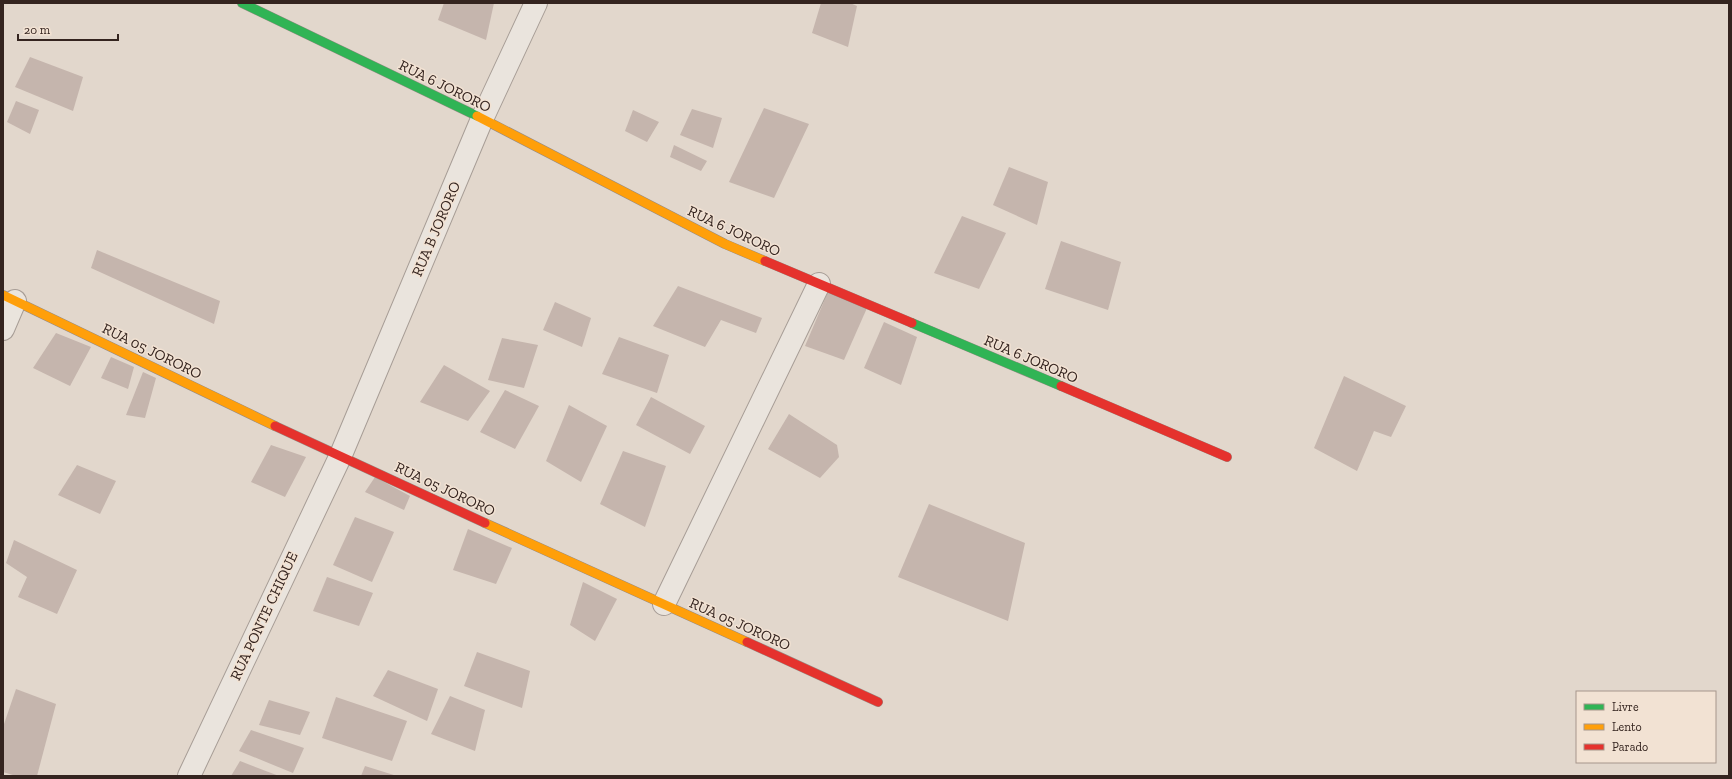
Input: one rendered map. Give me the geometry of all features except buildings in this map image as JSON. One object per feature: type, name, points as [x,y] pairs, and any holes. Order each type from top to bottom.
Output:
[{"type":"street","name":"RUA 6 JORORO","points":[[242,3],[482,119],[725,244],[1227,457]]},
{"type":"street","name":"RUA B JORORO","points":[[340,457],[482,119],[536,3]]},
{"type":"street","points":[[664,604],[819,284]]},
{"type":"street","points":[[3,329],[9,298]]},
{"type":"street","name":"RUA 05 JORORO","points":[[9,298],[340,457],[878,702]]},
{"type":"street","name":"RUA PONTE CHIQUE","points":[[189,776],[340,457]]},
{"type":"traffic: fast","points":[[242,3],[477,116]]},
{"type":"traffic: fast","points":[[912,323],[1061,386]]},
{"type":"traffic: slow","points":[[477,116],[725,244],[765,261]]},
{"type":"traffic: slow","points":[[3,295],[275,426]]},
{"type":"traffic: slow","points":[[485,523],[747,642]]},
{"type":"traffic: jam","points":[[765,261],[912,323]]},
{"type":"traffic: jam","points":[[1061,386],[1227,457]]},
{"type":"traffic: jam","points":[[275,426],[485,523]]},
{"type":"traffic: jam","points":[[747,642],[878,702]]}]
